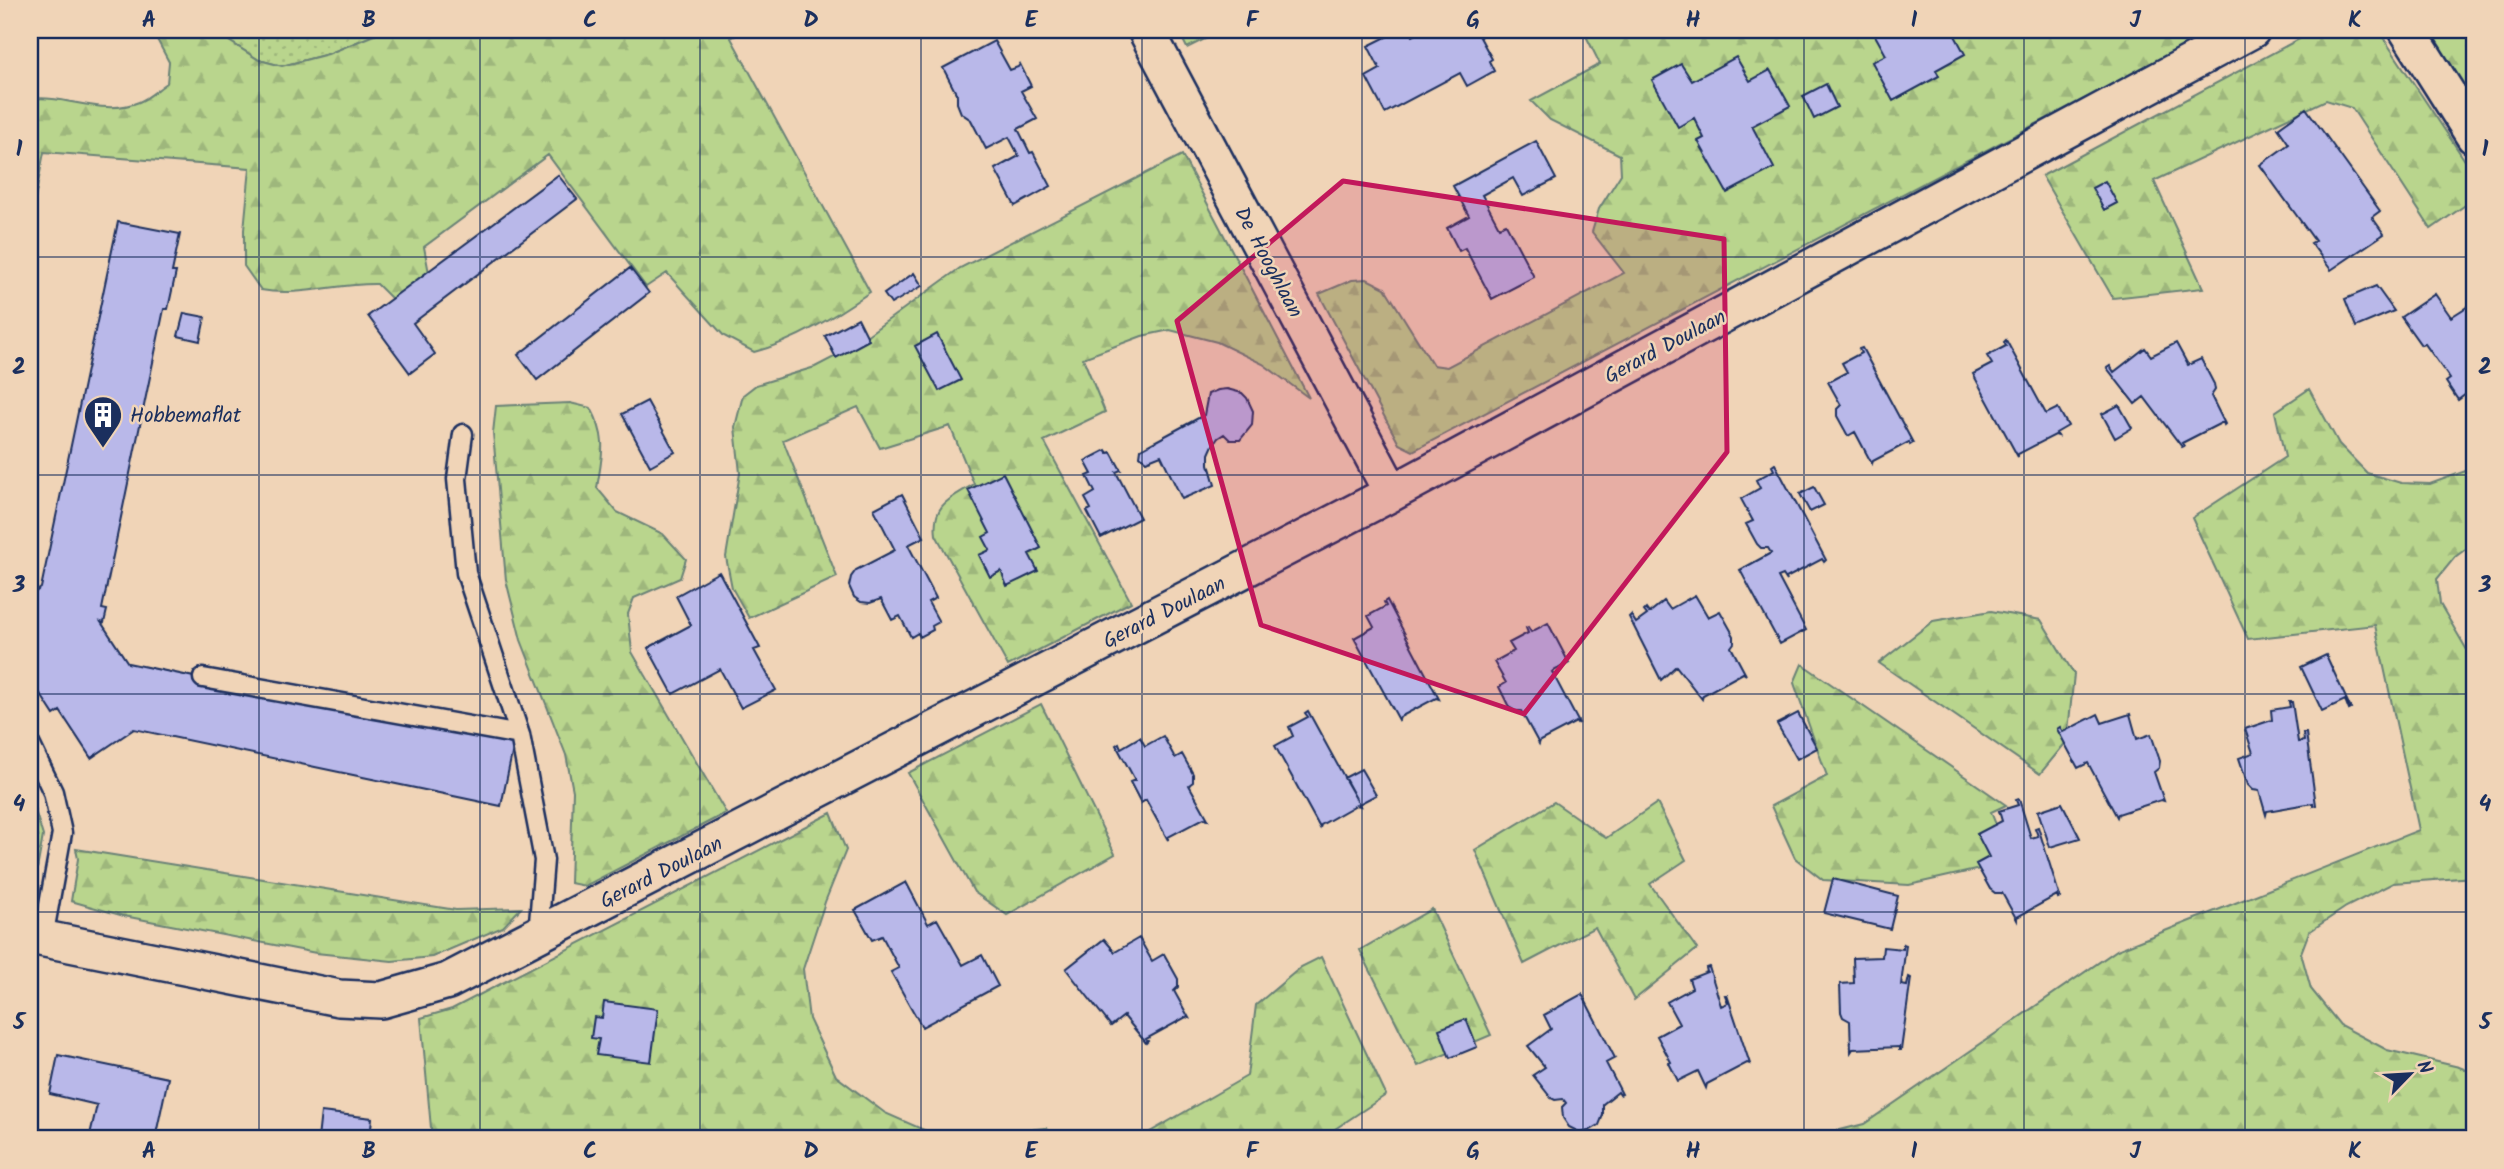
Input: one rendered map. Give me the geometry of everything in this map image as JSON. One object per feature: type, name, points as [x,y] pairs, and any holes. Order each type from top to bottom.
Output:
[{"type":"street","name":"De Hooghlaan","points":[[1146,30],[1392,494]]},
{"type":"street","name":"Gerard Doulaan","points":[[36,937],[339,999],[381,1000],[448,981],[1392,494],[2252,30]]},
{"type":"street","points":[[2407,30],[2474,136]]},
{"type":"lane","points":[[463,434],[457,479],[466,573],[520,735],[544,860],[538,936]]},
{"type":"lane","points":[[203,678],[520,735]]},
{"type":"lane","points":[[30,744],[53,792],[62,833],[36,937]]},
{"type":"highlighted area","points":[[1343,181],[1724,239],[1727,452],[1524,714],[1261,625],[1177,321]]},
{"type":"green space","points":[[152,30],[222,30],[229,41],[259,60],[282,66],[328,54],[386,30],[745,30],[731,38],[870,292],[800,335],[754,352],[724,336],[667,273],[646,287],[548,155],[424,247],[435,304],[428,312],[409,316],[377,284],[290,292],[261,290],[244,266],[244,230],[250,168],[44,152],[30,225],[30,99],[57,99],[111,107],[143,100],[167,83],[169,62]]},
{"type":"green space","points":[[222,30],[386,30],[328,54],[282,66],[259,60],[229,41]]},
{"type":"green space","points":[[1178,30],[1223,30],[1187,48]]},
{"type":"green space","points":[[1583,30],[2215,30],[1413,451],[1399,444],[1319,294],[1352,280],[1367,279],[1385,288],[1433,365],[1447,367],[1624,273],[1592,232],[1599,209],[1621,174],[1620,155],[1550,120],[1531,101],[1600,64]]},
{"type":"green space","points":[[2316,30],[2378,30],[2474,174],[2474,199],[2431,229],[2352,108],[2326,100],[2154,181],[2203,288],[2113,298],[2042,176]]},
{"type":"green space","points":[[2425,30],[2474,30],[2474,105]]},
{"type":"green space","points":[[1182,155],[1309,398],[1263,364],[1217,342],[1170,330],[1142,336],[1083,358],[1105,412],[1044,441],[1131,602],[1008,666],[936,535],[940,509],[950,499],[974,484],[950,426],[880,448],[858,407],[783,440],[837,577],[749,618],[732,588],[726,557],[740,473],[735,427],[743,395],[756,385],[815,367],[844,352],[960,268]]},
{"type":"green space","points":[[2309,389],[2339,444],[2367,473],[2401,483],[2430,484],[2474,468],[2474,543],[2455,557],[2437,579],[2440,604],[2474,662],[2474,877],[2393,883],[2346,907],[2309,932],[2301,953],[2311,989],[2340,1025],[2387,1050],[2474,1073],[2474,1139],[1804,1139],[1864,1124],[2117,950],[2419,830],[2375,625],[2248,639],[2192,518],[2285,457],[2275,412]]},
{"type":"green space","points":[[570,403],[591,408],[600,429],[602,448],[597,488],[617,512],[663,534],[686,559],[680,578],[634,598],[628,614],[632,652],[726,813],[585,886],[570,883],[573,791],[566,755],[521,640],[506,580],[493,433],[496,406]]},
{"type":"green space","points":[[1991,611],[2041,620],[2074,674],[2067,741],[2040,774],[1879,663],[1933,621]]},
{"type":"green space","points":[[1802,664],[2006,805],[1991,812],[2011,862],[1909,885],[1823,880],[1795,858],[1771,806],[1827,776],[1794,683]]},
{"type":"green space","points":[[1041,704],[1115,854],[1007,915],[974,892],[908,773]]},
{"type":"green space","points":[[30,794],[43,836],[32,897],[30,896]]},
{"type":"green space","points":[[1554,802],[1606,838],[1657,803],[1686,860],[1650,884],[1697,949],[1634,1000],[1595,927],[1524,964],[1475,850]]},
{"type":"green space","points":[[831,813],[846,850],[803,969],[809,1019],[836,1076],[885,1113],[942,1138],[1046,1128],[1058,1139],[432,1139],[421,1018],[452,1009]]},
{"type":"green space","points":[[76,849],[456,910],[521,908],[503,927],[432,957],[392,961],[316,953],[124,916],[71,901],[78,859]]},
{"type":"green space","points":[[1432,909],[1491,1035],[1418,1066],[1360,950]]},
{"type":"green space","points":[[1321,957],[1386,1095],[1320,1139],[1138,1139],[1247,1076],[1256,1005],[1301,967]]},
{"type":"building","points":[[1400,30],[1410,30],[1413,36],[1424,30],[1476,30],[1492,59],[1489,61],[1494,71],[1467,86],[1460,73],[1385,113],[1366,77],[1380,69],[1368,46]]},
{"type":"building","points":[[1872,30],[1952,30],[1965,54],[1936,70],[1939,76],[1893,101],[1872,62],[1886,55]]},
{"type":"building","points":[[994,41],[1010,70],[1020,64],[1031,86],[1021,91],[1037,119],[1018,129],[1051,186],[1015,206],[995,169],[1019,156],[1009,137],[986,149],[971,120],[961,113],[957,95],[943,68]]},
{"type":"building","points":[[1736,57],[1750,81],[1770,70],[1790,106],[1752,126],[1774,168],[1727,193],[1698,141],[1704,138],[1694,118],[1678,127],[1652,80],[1681,64],[1692,81]]},
{"type":"building","points":[[1826,84],[1837,107],[1814,119],[1803,96]]},
{"type":"building","points":[[2306,108],[2380,211],[2372,217],[2384,234],[2331,270],[2311,243],[2315,241],[2260,165],[2289,144],[2278,128]]},
{"type":"building","points":[[1536,141],[1556,179],[1523,196],[1513,178],[1482,195],[1499,227],[1506,224],[1534,277],[1492,299],[1465,248],[1459,251],[1447,228],[1469,216],[1453,186]]},
{"type":"building","points":[[558,175],[577,199],[413,323],[435,354],[410,373],[368,316]]},
{"type":"building","points":[[2105,181],[2117,203],[2104,210],[2092,188]]},
{"type":"building","name":"Hobbemaflat","points":[[118,222],[180,234],[172,272],[176,272],[168,309],[164,309],[102,609],[107,610],[104,623],[101,622],[128,663],[439,729],[478,733],[476,737],[514,744],[501,806],[134,729],[91,758],[60,711],[54,715],[30,678],[30,596],[41,588]]},
{"type":"building","points":[[630,268],[649,293],[537,380],[518,355]]},
{"type":"building","points":[[914,273],[922,286],[891,304],[884,294]]},
{"type":"building","points":[[2376,286],[2394,311],[2356,327],[2345,299]]},
{"type":"building","points":[[2435,294],[2451,317],[2473,303],[2474,306],[2474,388],[2458,400],[2446,382],[2450,379],[2401,317]]},
{"type":"building","points":[[184,313],[205,317],[200,341],[178,336]]},
{"type":"building","points":[[858,318],[869,340],[836,358],[825,336]]},
{"type":"building","points":[[937,334],[961,380],[939,391],[915,346]]},
{"type":"building","points":[[2006,340],[2046,414],[2058,408],[2068,426],[2056,433],[2058,436],[2055,435],[2018,454],[2018,457],[1973,374],[1992,364],[1987,356],[2006,346]]},
{"type":"building","points":[[2176,343],[2188,365],[2201,359],[2214,384],[2215,390],[2211,396],[2225,424],[2223,422],[2182,443],[2182,447],[2144,397],[2135,404],[2107,368],[2110,366],[2114,372],[2145,348],[2151,356]]},
{"type":"building","points":[[1862,348],[1913,443],[1910,445],[1909,442],[1872,464],[1855,432],[1848,436],[1837,416],[1837,409],[1841,405],[1828,382],[1847,372],[1842,363],[1861,353],[1859,349]]},
{"type":"building","points":[[1227,389],[1242,393],[1247,398],[1253,411],[1252,425],[1240,440],[1230,440],[1224,434],[1218,438],[1209,454],[1215,485],[1182,499],[1161,455],[1146,461],[1140,456],[1141,449],[1204,415],[1208,394]]},
{"type":"building","points":[[647,401],[675,452],[650,466],[622,414]]},
{"type":"building","points":[[2119,405],[2132,428],[2115,438],[2102,414]]},
{"type":"building","points":[[1106,450],[1111,452],[1121,470],[1116,472],[1140,518],[1101,538],[1087,511],[1091,509],[1085,498],[1095,492],[1087,476],[1092,474],[1085,461]]},
{"type":"building","points":[[1775,464],[1826,560],[1824,562],[1822,559],[1786,578],[1787,581],[1783,575],[1778,577],[1806,630],[1780,644],[1740,570],[1771,553],[1768,548],[1761,548],[1757,544],[1746,524],[1753,521],[1741,499],[1760,488],[1756,480],[1774,470],[1772,466]]},
{"type":"building","points":[[1003,473],[1041,548],[1029,554],[1038,571],[1007,586],[1001,571],[990,577],[979,555],[990,550],[983,537],[990,533],[968,490]]},
{"type":"building","points":[[1814,487],[1824,505],[1810,512],[1800,494]]},
{"type":"building","points":[[902,494],[924,537],[908,545],[936,598],[928,602],[939,622],[932,626],[933,630],[920,637],[918,633],[911,637],[900,616],[892,620],[881,599],[870,603],[861,602],[854,597],[849,586],[856,570],[895,550],[874,509]]},
{"type":"building","points":[[719,572],[760,648],[754,650],[776,690],[741,708],[720,669],[673,694],[648,648],[691,625],[676,596]]},
{"type":"building","points":[[1695,595],[1708,617],[1720,611],[1734,636],[1731,647],[1746,675],[1743,673],[1703,695],[1702,699],[1676,666],[1661,680],[1629,617],[1631,615],[1636,623],[1647,615],[1644,611],[1646,609],[1649,613],[1664,601],[1670,609]]},
{"type":"building","points":[[1387,600],[1439,699],[1436,698],[1399,720],[1354,638],[1374,627],[1368,616],[1386,606],[1384,602]]},
{"type":"building","points":[[1548,623],[1569,663],[1552,672],[1579,723],[1576,722],[1539,744],[1521,711],[1509,707],[1499,687],[1506,683],[1494,662],[1514,651],[1509,643],[1528,633],[1526,628],[1531,632]]},
{"type":"building","points":[[2326,655],[2351,709],[2349,710],[2345,700],[2322,711],[2301,667]]},
{"type":"building","points":[[2289,702],[2292,702],[2298,742],[2304,741],[2303,733],[2306,733],[2316,805],[2313,806],[2313,803],[2267,811],[2266,815],[2259,791],[2248,785],[2239,758],[2253,753],[2245,729],[2272,720],[2271,710],[2290,707]]},
{"type":"building","points":[[1308,711],[1360,806],[1356,805],[1320,828],[1275,746],[1293,736],[1289,727],[1308,717],[1305,713]]},
{"type":"building","points":[[1798,713],[1817,748],[1797,759],[1777,724]]},
{"type":"building","points":[[2098,714],[2102,723],[2130,714],[2137,739],[2151,734],[2160,761],[2159,768],[2154,772],[2164,801],[2118,814],[2117,817],[2088,763],[2078,768],[2057,729],[2060,727],[2063,732]]},
{"type":"building","points":[[1163,736],[1175,758],[1182,754],[1193,774],[1193,782],[1189,785],[1208,819],[1204,818],[1168,837],[1168,840],[1146,800],[1141,803],[1130,782],[1135,780],[1116,745],[1119,743],[1121,748],[1140,737],[1145,746]]},
{"type":"building","points":[[1361,769],[1376,795],[1359,804],[1344,778]]},
{"type":"building","points":[[2019,799],[2031,838],[2038,836],[2035,828],[2038,827],[2060,897],[2057,895],[2017,917],[2017,920],[2002,893],[1995,893],[1990,889],[1976,864],[1989,857],[1977,834],[2002,821],[1999,811],[2018,805],[2016,800]]},
{"type":"building","points":[[2062,803],[2080,838],[2050,847],[2038,811]]},
{"type":"building","points":[[1833,879],[1898,896],[1890,929],[1824,913]]},
{"type":"building","points":[[906,882],[928,924],[937,919],[963,965],[982,955],[998,986],[922,1027],[891,972],[899,968],[882,936],[872,940],[855,910]]},
{"type":"building","points":[[1139,938],[1152,961],[1164,954],[1178,979],[1178,987],[1174,991],[1189,1018],[1186,1017],[1146,1039],[1146,1043],[1124,1016],[1111,1026],[1066,969],[1104,939],[1115,952]]},
{"type":"building","points":[[1903,944],[1906,945],[1901,985],[1907,986],[1909,977],[1911,978],[1901,1050],[1899,1047],[1853,1049],[1851,1052],[1850,1021],[1843,1017],[1841,1012],[1840,984],[1854,983],[1853,958],[1882,957],[1883,947],[1903,949]]},
{"type":"building","points":[[1709,967],[1721,1006],[1728,1003],[1727,995],[1750,1064],[1747,1063],[1707,1084],[1706,1088],[1698,1071],[1678,1081],[1657,1036],[1679,1024],[1667,1002],[1692,988],[1689,979],[1707,972],[1706,968]]},
{"type":"building","points":[[1582,994],[1615,1058],[1606,1063],[1622,1094],[1618,1092],[1603,1104],[1599,1125],[1589,1131],[1579,1132],[1569,1127],[1563,1118],[1562,1107],[1566,1103],[1563,1099],[1551,1098],[1533,1075],[1545,1067],[1528,1046],[1551,1029],[1544,1015]]},
{"type":"building","points":[[604,1002],[658,1009],[651,1062],[596,1055],[599,1039],[591,1038],[594,1017],[602,1018]]},
{"type":"building","points":[[1466,1019],[1477,1047],[1450,1058],[1439,1029]]},
{"type":"building","points":[[58,1055],[168,1078],[155,1139],[89,1139],[97,1105],[50,1094]]},
{"type":"building","points":[[321,1112],[372,1118],[370,1139],[318,1139]]},
{"type":"place","name":"Hobbemaflat","points":[[103,449]]}]
